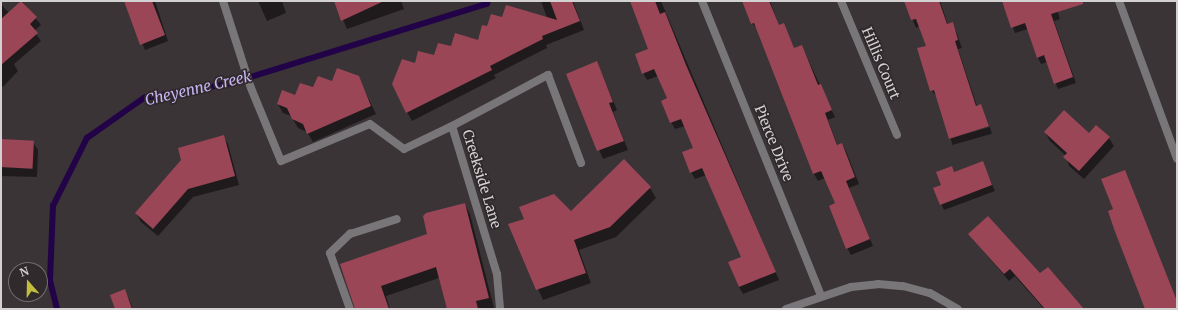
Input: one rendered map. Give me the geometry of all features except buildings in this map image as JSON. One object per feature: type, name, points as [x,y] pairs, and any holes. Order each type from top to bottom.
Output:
[{"type":"street","name":"Creekside Lane","points":[[223,1],[251,88],[281,162],[370,124],[404,150],[452,126],[497,274],[500,309]]},
{"type":"street","name":"Pierce Drive","points":[[702,1],[821,295]]},
{"type":"street","name":"Hillis Court","points":[[841,1],[897,135]]},
{"type":"street","points":[[1119,1],[1177,159]]},
{"type":"street","points":[[452,126],[548,75],[581,163]]},
{"type":"street","points":[[350,309],[330,253],[350,234],[397,219]]},
{"type":"street","points":[[786,309],[821,295],[851,287],[878,284],[903,286],[930,293],[958,309]]},
{"type":"waterway","name":"Cheyenne Creek","points":[[57,309],[50,280],[53,206],[87,138],[144,98],[228,84],[487,4],[488,1]]}]
